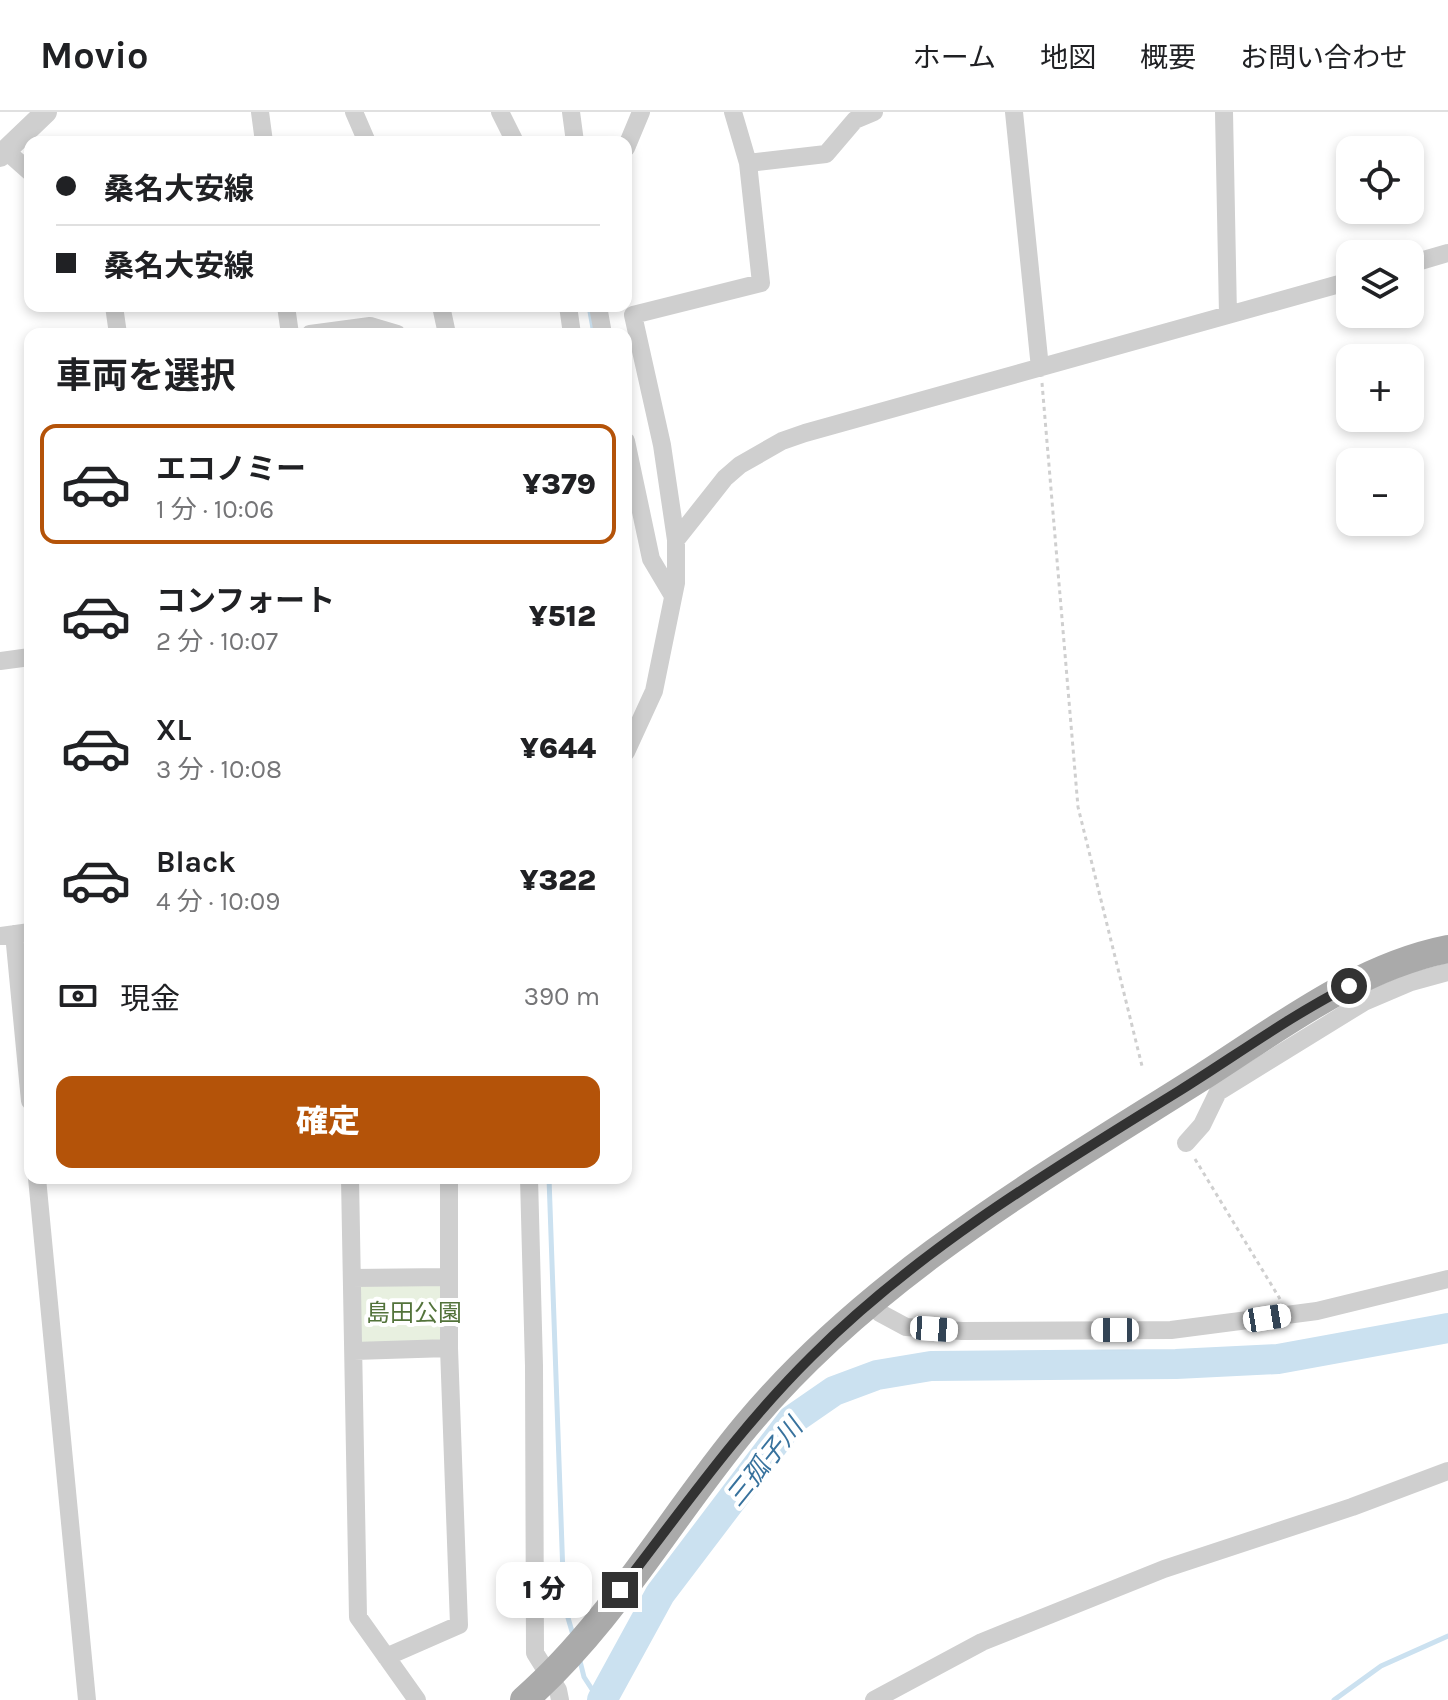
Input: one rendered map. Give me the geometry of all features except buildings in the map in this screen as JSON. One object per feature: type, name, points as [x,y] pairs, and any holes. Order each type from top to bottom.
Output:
[{"type":"main road","points":[[524,1700],[556,1682],[603,1614],[746,1426],[812,1355],[871,1301],[928,1256],[1039,1179],[1330,996],[1388,966],[1448,949]]},
{"type":"street","points":[[24,168],[2,151],[46,112]]},
{"type":"street","points":[[260,112],[263,136]]},
{"type":"street","points":[[354,112],[364,136]]},
{"type":"street","points":[[500,112],[512,136]]},
{"type":"street","points":[[571,112],[574,136]]},
{"type":"street","points":[[631,136],[641,112]]},
{"type":"street","points":[[632,739],[654,691],[673,596],[676,540],[662,445],[633,315],[761,283],[748,163],[733,112]]},
{"type":"street","points":[[748,163],[826,154],[855,120],[874,112]]},
{"type":"street","points":[[1014,112],[1040,368]]},
{"type":"street","points":[[1224,112],[1228,315]]},
{"type":"street","points":[[1424,260],[1448,253]]},
{"type":"street","points":[[676,540],[725,478],[782,441],[1336,285]]},
{"type":"street","points":[[355,328],[377,328]]},
{"type":"street","points":[[632,469],[651,559],[673,596]]},
{"type":"street","points":[[0,661],[24,658]]},
{"type":"street","points":[[15,934],[24,1034]]},
{"type":"street","points":[[1186,1143],[1202,1125],[1218,1092],[1364,1002],[1411,982],[1448,972]]},
{"type":"street","points":[[38,1184],[87,1700]]},
{"type":"street","points":[[350,1184],[358,1617],[417,1700]]},
{"type":"street","points":[[386,1657],[459,1625],[449,1348],[449,1184]]},
{"type":"street","points":[[529,1184],[535,1653],[556,1682]]},
{"type":"street","points":[[352,1278],[448,1277]]},
{"type":"street","points":[[871,1301],[880,1313],[906,1327],[962,1331],[1171,1330],[1350,1304],[1448,1279]]},
{"type":"street","points":[[354,1351],[449,1348]]},
{"type":"street","points":[[874,1700],[982,1642],[1164,1569],[1352,1507],[1448,1471]]},
{"type":"path","points":[[1040,368],[1078,807],[1142,1066]]},
{"type":"path","points":[[1186,1143],[1289,1314]]},
{"type":"green space","name":"島田公園","points":[[357,1282],[445,1282],[446,1344],[358,1347]]},
{"type":"waterway","points":[[590,312],[593,328]]},
{"type":"waterway","points":[[549,1184],[564,1604],[573,1635]]},
{"type":"waterway","name":"三孤子川","points":[[602,1700],[660,1594],[792,1420],[834,1391],[877,1375],[931,1366],[1176,1364],[1278,1359],[1448,1328]]},
{"type":"waterway","points":[[1334,1700],[1381,1666],[1448,1636]]},
{"type":"waterway","points":[[579,1657],[584,1677],[599,1700]]},
{"type":"route","points":[[620,1590],[746,1426],[812,1355],[871,1301],[928,1256],[1039,1179],[1349,986]]}]
